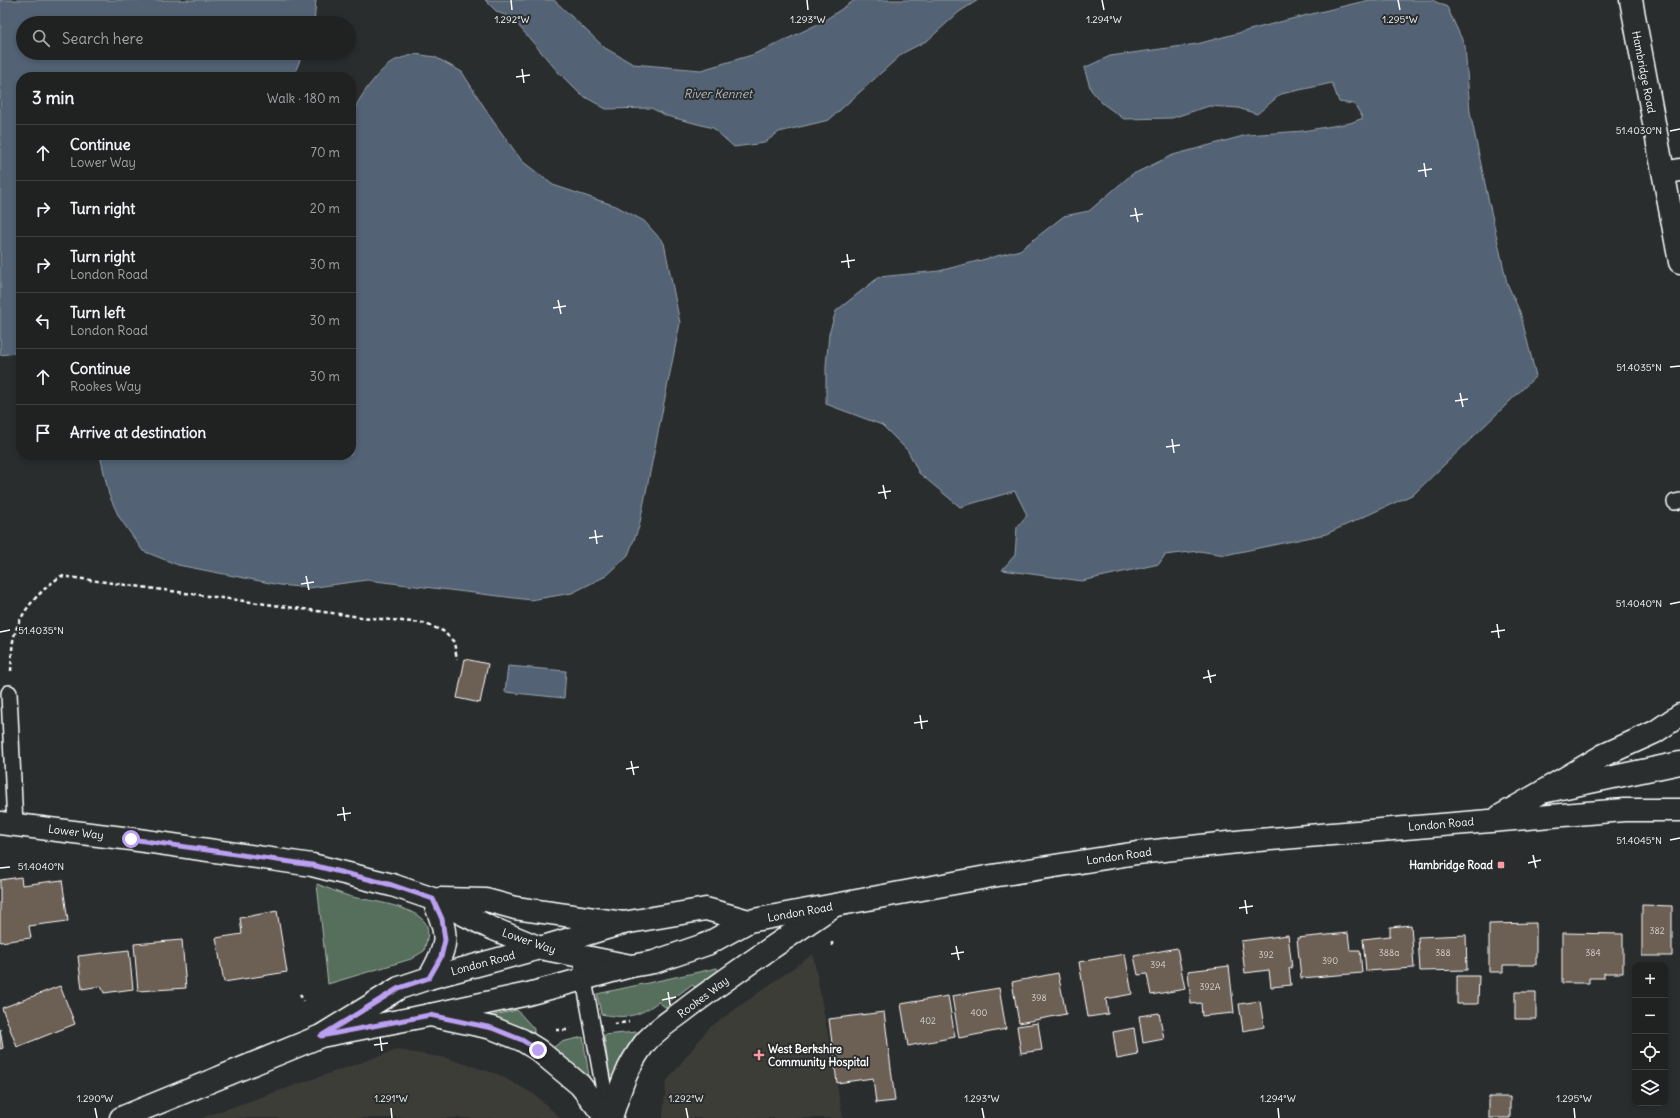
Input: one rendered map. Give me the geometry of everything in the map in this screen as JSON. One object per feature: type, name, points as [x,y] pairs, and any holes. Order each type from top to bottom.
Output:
[{"type":"main road","name":"Hambridge Road","points":[[1631,0],[1672,171],[1680,262]]},
{"type":"main road","points":[[1542,792],[1604,755],[1655,732],[1680,715]]},
{"type":"main road","name":"London Road","points":[[1493,819],[1542,792],[1680,763]]},
{"type":"main road","name":"London Road","points":[[321,1036],[528,994],[631,966],[654,962],[707,944],[749,921],[992,876],[1137,853],[1246,841],[1493,819],[1624,810],[1680,810]]},
{"type":"main road","name":"Lower Way","points":[[8,824],[131,839],[312,865],[392,885],[433,899],[489,927],[540,948],[631,966]]},
{"type":"main road","name":"Lower Way","points":[[433,899],[486,900],[515,908],[623,923]]},
{"type":"main road","points":[[429,978],[441,957],[445,940],[442,919],[433,899]]},
{"type":"main road","name":"Rookes Way","points":[[609,1118],[622,1080],[645,1042],[723,981],[832,906]]},
{"type":"main road","name":"London Road","points":[[122,1118],[321,1036],[399,988],[429,978],[482,962],[540,948],[623,923],[706,909],[749,921]]},
{"type":"main road","points":[[430,1015],[492,1028],[522,1040],[538,1050],[580,1085],[609,1118]]},
{"type":"lane","points":[[8,824],[9,693]]},
{"type":"lane","points":[[585,934],[579,956],[609,1118]]},
{"type":"path","points":[[9,693],[14,634],[26,610],[44,588],[61,576],[354,616],[423,623],[443,631],[454,642],[457,659]]},
{"type":"path","points":[[300,994],[303,1001]]},
{"type":"path","points":[[555,1030],[575,1029]]},
{"type":"shaded area","name":"West Berkshire Community Hospital","points":[[813,954],[843,1118],[663,1118],[666,1082],[709,1028]]},
{"type":"shaded area","points":[[397,1050],[446,1058],[497,1074],[534,1094],[560,1118],[201,1118]]},
{"type":"green space","points":[[317,884],[348,896],[392,905],[413,913],[421,918],[426,924],[428,930],[424,951],[411,959],[328,984]]},
{"type":"green space","points":[[717,968],[720,973],[700,989],[691,985],[670,1001],[671,1011],[658,1002],[644,1011],[631,1016],[601,1014],[597,994]]},
{"type":"green space","points":[[517,1010],[534,1029],[534,1038],[489,1018],[490,1016]]},
{"type":"green space","points":[[647,1031],[614,1077],[610,1080],[604,1035]]},
{"type":"green space","points":[[583,1037],[590,1083],[551,1049],[561,1042]]},
{"type":"water","points":[[0,0],[316,0],[315,16],[16,16],[16,60],[300,60],[295,72],[16,72],[16,353],[0,355]]},
{"type":"water","name":"River Kennet","points":[[485,0],[554,0],[605,48],[633,64],[701,70],[752,55],[781,42],[822,22],[855,0],[978,0],[959,12],[928,40],[903,53],[829,120],[779,132],[764,143],[734,147],[713,128],[667,116],[651,108],[606,109],[580,94],[559,73],[512,18],[497,12]]},
{"type":"water","points":[[1369,0],[1432,0],[1447,7],[1465,46],[1470,112],[1488,198],[1507,283],[1520,312],[1536,376],[1414,494],[1326,534],[1225,555],[1199,551],[1165,555],[1159,564],[1082,581],[1002,570],[1015,555],[1017,527],[1027,515],[1015,491],[960,507],[919,473],[908,451],[882,425],[826,404],[826,366],[829,334],[836,311],[879,277],[939,271],[1020,250],[1064,216],[1089,211],[1131,175],[1173,155],[1247,135],[1303,131],[1350,123],[1363,118],[1354,104],[1339,102],[1332,83],[1281,94],[1257,114],[1238,108],[1209,106],[1172,118],[1124,119],[1102,103],[1091,90],[1084,68],[1110,56],[1197,44]]},
{"type":"water","points":[[415,54],[435,57],[462,72],[493,121],[522,161],[553,185],[616,206],[644,221],[664,243],[680,323],[639,527],[628,555],[604,577],[572,593],[531,600],[367,580],[309,588],[280,585],[178,565],[143,551],[119,517],[109,495],[101,460],[356,460],[356,106],[379,73],[393,61]]},
{"type":"water","points":[[508,666],[566,671],[564,698],[505,692]]},
{"type":"building","points":[[465,659],[488,664],[480,703],[457,698]]},
{"type":"building","points":[[21,877],[22,885],[62,880],[68,921],[29,926],[31,938],[0,942],[0,880]]},
{"type":"building","points":[[1642,905],[1672,906],[1672,956],[1642,956]]},
{"type":"building","points":[[277,911],[287,972],[224,982],[216,938],[242,934],[240,918]]},
{"type":"building","points":[[1536,923],[1536,965],[1503,965],[1503,972],[1489,972],[1489,924]]},
{"type":"building","points":[[1411,925],[1414,968],[1366,971],[1363,939],[1390,936],[1390,927]]},
{"type":"building","points":[[1348,933],[1350,950],[1360,950],[1362,973],[1301,978],[1297,938]]},
{"type":"building","points":[[1562,933],[1623,934],[1623,973],[1604,973],[1604,978],[1589,978],[1589,983],[1562,983]]},
{"type":"building","points":[[1288,935],[1292,968],[1289,968],[1291,985],[1271,987],[1269,970],[1245,973],[1241,941]]},
{"type":"building","points":[[1466,935],[1467,970],[1420,971],[1418,937]]},
{"type":"building","points":[[182,940],[186,988],[138,991],[134,944]]},
{"type":"building","points":[[1177,948],[1185,989],[1151,995],[1147,974],[1138,975],[1134,956]]},
{"type":"building","points":[[129,950],[133,989],[104,993],[101,986],[82,989],[78,956]]},
{"type":"building","points":[[1125,954],[1132,994],[1106,999],[1108,1014],[1088,1017],[1079,962]]},
{"type":"building","points":[[1229,966],[1234,1013],[1202,1016],[1201,1003],[1191,1004],[1188,971]]},
{"type":"building","points":[[1058,973],[1066,1014],[1019,1023],[1012,982]]},
{"type":"building","points":[[1457,976],[1479,976],[1478,1004],[1457,1004]]},
{"type":"building","points":[[60,986],[75,1024],[17,1047],[2,1008]]},
{"type":"building","points":[[999,988],[1006,1029],[959,1038],[952,996]]},
{"type":"building","points":[[1515,992],[1536,992],[1536,1019],[1515,1019]]},
{"type":"building","points":[[948,996],[955,1037],[908,1046],[901,1004]]},
{"type":"building","points":[[1260,1001],[1264,1027],[1243,1031],[1239,1004]]},
{"type":"building","points":[[884,1012],[895,1101],[876,1103],[873,1078],[837,1083],[829,1019]]},
{"type":"building","points":[[1159,1013],[1164,1039],[1143,1043],[1139,1016]]},
{"type":"building","points":[[1038,1023],[1042,1050],[1021,1053],[1017,1026]]},
{"type":"building","points":[[1134,1028],[1138,1055],[1117,1059],[1113,1032]]},
{"type":"building","points":[[0,1029],[3,1048],[0,1049]]},
{"type":"building","points":[[1489,1097],[1510,1097],[1510,1118],[1489,1118]]},
{"type":"place","name":"Hambridge Road","points":[[1501,865]]},
{"type":"place","name":"West Berkshire Community Hospital","points":[[759,1055]]},
{"type":"route","points":[[131,839],[312,865],[392,885],[433,899],[442,919],[445,940],[441,957],[429,978],[399,988],[321,1036],[430,1015],[492,1028],[522,1040],[538,1050]]}]
